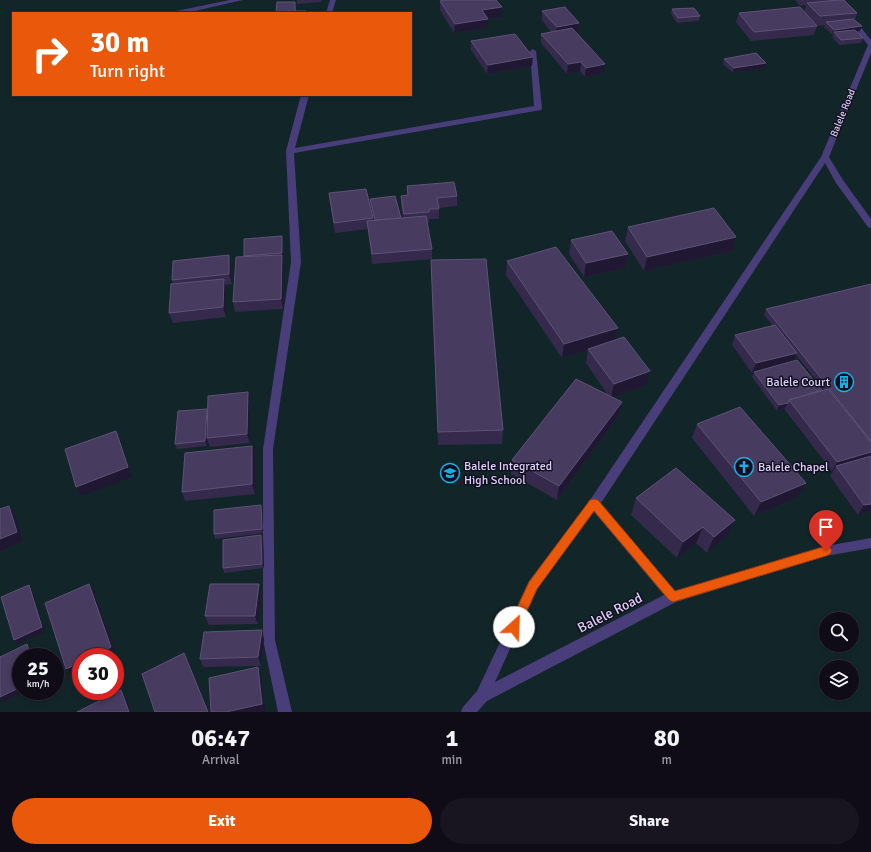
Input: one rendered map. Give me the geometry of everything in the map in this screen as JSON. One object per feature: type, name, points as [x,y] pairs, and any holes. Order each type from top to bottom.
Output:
[{"type":"street","points":[[181,12],[240,0]]},
{"type":"street","points":[[329,12],[332,0]]},
{"type":"street","name":"Balele Road","points":[[825,157],[871,45],[836,0]]},
{"type":"street","points":[[290,151],[538,108],[533,51]]},
{"type":"street","points":[[285,712],[269,640],[268,450],[296,262],[290,151],[306,96]]},
{"type":"street","points":[[482,696],[533,585],[594,503],[825,157],[838,182],[871,225]]},
{"type":"street","points":[[594,503],[673,596]]},
{"type":"street","name":"Balele Road","points":[[468,712],[482,696],[673,596],[826,551],[871,543]]},
{"type":"green space","points":[[0,0],[871,0],[871,712],[0,712]]},
{"type":"building","points":[[496,0],[502,7],[482,10],[488,19],[455,24],[440,1]]},
{"type":"building","points":[[844,0],[857,13],[820,16],[807,3]]},
{"type":"building","points":[[277,2],[295,2],[295,11],[306,11],[306,12],[276,12]]},
{"type":"building","points":[[565,7],[579,23],[557,27],[542,11]]},
{"type":"building","points":[[800,7],[817,26],[754,32],[739,13]]},
{"type":"building","points":[[694,8],[700,16],[678,18],[672,9]]},
{"type":"building","points":[[853,19],[862,26],[834,30],[826,22]]},
{"type":"building","points":[[572,28],[605,64],[586,68],[581,62],[568,64],[541,34]]},
{"type":"building","points":[[855,30],[863,38],[841,40],[834,32]]},
{"type":"building","points":[[515,34],[533,57],[488,65],[471,41]]},
{"type":"building","points":[[756,53],[766,63],[734,68],[724,59]]},
{"type":"building","points":[[454,182],[457,196],[437,198],[439,209],[429,209],[429,212],[404,214],[401,196],[408,195],[407,186]]},
{"type":"building","points":[[366,189],[373,218],[334,223],[329,193]]},
{"type":"building","points":[[395,196],[401,218],[375,220],[370,199]]},
{"type":"building","points":[[714,208],[736,237],[647,257],[628,227]]},
{"type":"building","points":[[426,216],[432,249],[372,254],[367,221]]},
{"type":"building","points":[[612,231],[628,254],[586,263],[571,240]]},
{"type":"building","points":[[282,236],[282,253],[244,256],[244,239]]},
{"type":"building","points":[[556,247],[618,328],[564,344],[507,261]]},
{"type":"building","points":[[229,255],[229,274],[172,280],[173,261]]},
{"type":"building","points":[[282,255],[281,299],[233,302],[236,257]]},
{"type":"building","points":[[486,259],[503,430],[438,432],[431,260]]},
{"type":"building","points":[[224,279],[223,307],[169,313],[171,284]]},
{"type":"building","name":"Balele Court","points":[[871,284],[871,441],[766,309]]},
{"type":"building","points":[[775,325],[797,353],[756,363],[735,335]]},
{"type":"building","points":[[624,337],[650,371],[614,384],[588,349]]},
{"type":"building","points":[[797,360],[822,390],[789,400],[788,403],[779,405],[754,372]]},
{"type":"building","points":[[576,379],[622,402],[559,486],[512,460]]},
{"type":"building","points":[[828,389],[871,442],[871,452],[837,462],[789,400]]},
{"type":"building","points":[[248,392],[247,434],[207,438],[208,396]]},
{"type":"building","name":"Balele Chapel","points":[[740,407],[806,483],[761,502],[697,424]]},
{"type":"building","points":[[207,409],[205,441],[175,444],[178,411]]},
{"type":"building","points":[[116,431],[128,467],[76,487],[65,449]]},
{"type":"building","points":[[252,446],[252,484],[182,492],[185,453]]},
{"type":"building","points":[[871,456],[871,504],[864,505],[836,466]]},
{"type":"building","points":[[676,468],[735,520],[714,537],[703,527],[683,542],[636,498]]},
{"type":"building","points":[[261,505],[262,529],[214,534],[214,510]]},
{"type":"building","points":[[9,506],[17,532],[0,539],[0,509]]},
{"type":"building","points":[[261,535],[262,564],[223,568],[223,540]]},
{"type":"building","points":[[89,584],[111,647],[72,648],[72,666],[66,669],[64,663],[64,648],[59,648],[45,603]]},
{"type":"building","points":[[210,584],[259,584],[255,616],[205,616]]},
{"type":"building","points":[[29,585],[42,627],[14,640],[1,597]]},
{"type":"building","points":[[262,630],[258,657],[200,659],[204,632]]},
{"type":"building","points":[[27,644],[28,648],[19,648]]},
{"type":"building","points":[[12,651],[12,691],[0,697],[0,657]]},
{"type":"building","points":[[184,653],[208,712],[155,712],[142,674]]},
{"type":"building","points":[[258,667],[262,704],[226,712],[211,712],[209,678]]},
{"type":"building","points":[[124,698],[129,712],[77,712],[101,700],[124,700]]},
{"type":"place","name":"Balele Court","points":[[844,382]]},
{"type":"place","name":"Balele Chapel","points":[[744,467]]},
{"type":"place","name":"Balele Integrated High School","points":[[450,473]]},
{"type":"route","points":[[514,627],[533,585],[594,503],[673,596],[826,551]]}]
